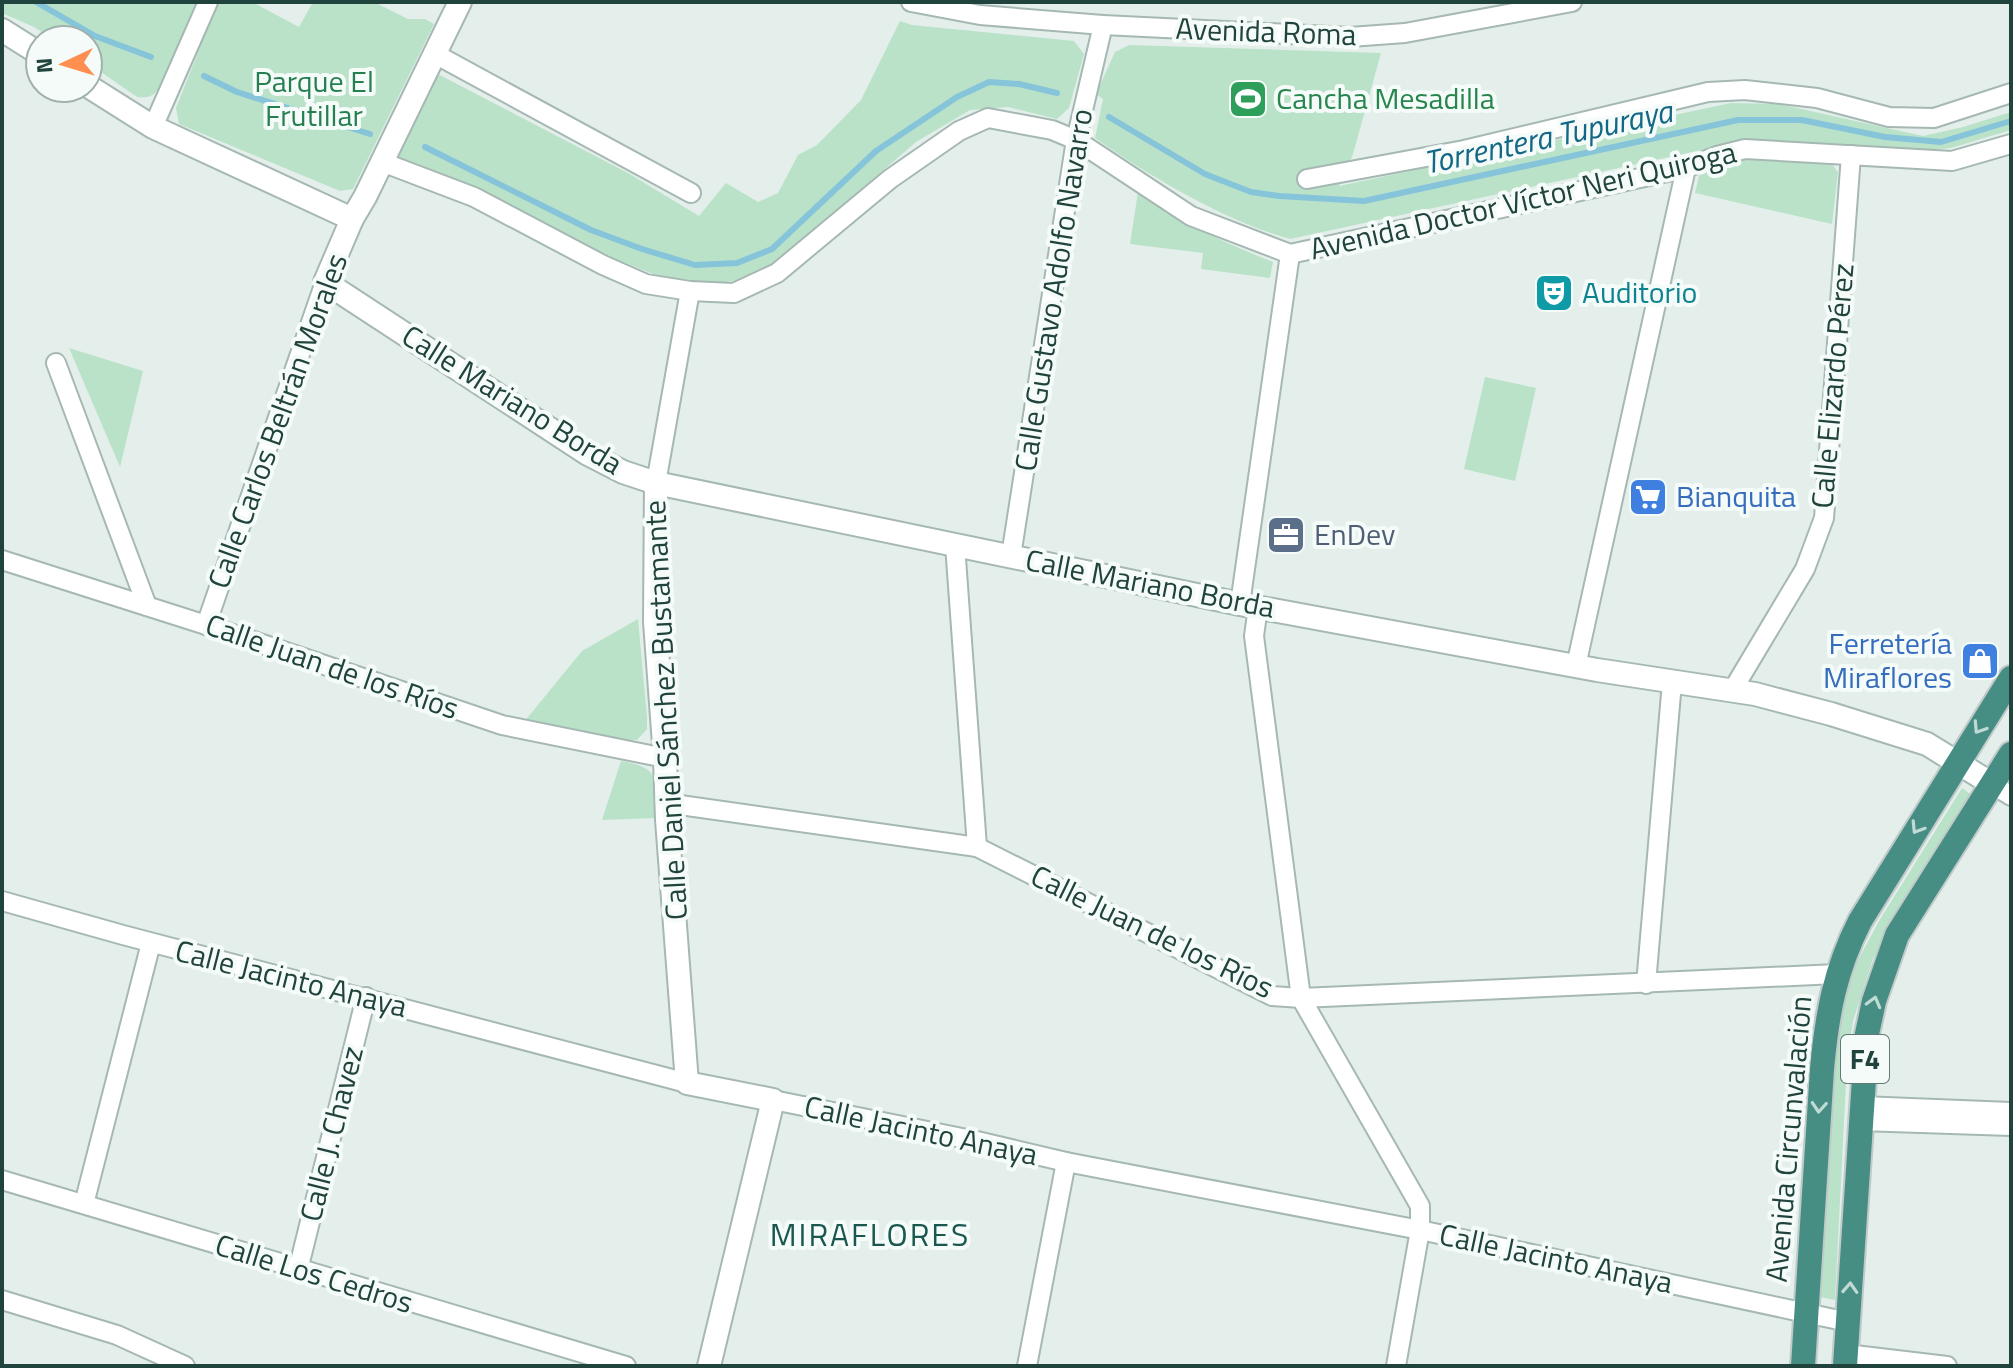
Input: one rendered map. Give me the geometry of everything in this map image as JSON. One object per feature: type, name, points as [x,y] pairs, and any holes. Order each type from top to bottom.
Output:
[{"type":"highway","name":"Avenida Circunvalación","points":[[1803,1366],[1822,1069],[1837,974],[1860,921],[2011,678]]},
{"type":"highway","name":"F4","points":[[1845,1360],[1860,1114],[1867,1034],[1877,990],[1897,935],[2001,790],[2011,754]]},
{"type":"street","points":[[153,127],[208,2]]},
{"type":"street","name":"Calle Carlos Beltrán Morales","points":[[206,625],[325,282],[352,219],[460,2]]},
{"type":"street","name":"Avenida Roma","points":[[911,2],[980,15],[1103,25],[1350,37],[1466,23],[1572,2]]},
{"type":"street","name":"Calle Gustavo Adolfo Navarro","points":[[1011,556],[1076,140],[1103,25]]},
{"type":"street","points":[[2,30],[24,44]]},
{"type":"street","points":[[435,54],[691,193]]},
{"type":"street","name":"Avenida Doctor Víctor Neri Quiroga","points":[[1307,179],[1464,150],[1708,92],[1745,90],[1817,98],[1889,117],[1934,118],[2011,93]]},
{"type":"street","points":[[104,96],[153,127],[352,219]]},
{"type":"street","name":"Avenida Doctor Víctor Neri Quiroga","points":[[382,162],[474,197],[603,265],[646,284],[690,291],[734,293],[777,273],[890,179],[959,131],[988,118],[1052,130],[1076,140],[1191,216],[1290,254],[1686,168],[1745,149],[1952,161],[2011,144]]},
{"type":"street","name":"Calle Elizardo Pérez","points":[[1732,691],[1805,569],[1824,518],[1851,155]]},
{"type":"street","points":[[1576,666],[1686,168]]},
{"type":"street","points":[[1290,254],[1249,605],[1301,998],[1420,1206],[1420,1230],[1396,1366]]},
{"type":"street","name":"Calle Mariano Borda","points":[[325,282],[588,454],[623,472],[656,483],[1249,605],[1576,666],[1732,691],[1831,714],[1927,744],[2001,790]]},
{"type":"street","name":"Calle Daniel Sánchez Bustamante","points":[[687,1083],[655,622],[656,483],[690,291]]},
{"type":"street","points":[[56,363],[147,606]]},
{"type":"street","points":[[955,545],[977,847]]},
{"type":"street","name":"Calle Juan de los Ríos","points":[[2,560],[502,725],[665,758]]},
{"type":"street","points":[[1646,984],[1672,682]]},
{"type":"street","name":"Calle Juan de los Ríos","points":[[666,803],[977,847],[1272,996],[1301,998],[1837,974]]},
{"type":"street","name":"Calle Jacinto Anaya","points":[[2,901],[687,1083],[1066,1162],[1420,1230],[1848,1322]]},
{"type":"street","points":[[84,1204],[151,943]]},
{"type":"street","name":"Calle J. Chavez","points":[[298,1270],[366,997]]},
{"type":"street","points":[[709,1366],[773,1100]]},
{"type":"street","points":[[1860,1114],[2011,1112]]},
{"type":"street","points":[[1860,1114],[2011,1126]]},
{"type":"street","points":[[1027,1366],[1066,1162]]},
{"type":"street","name":"Calle Los Cedros","points":[[2,1180],[580,1360],[626,1366]]},
{"type":"street","points":[[2,1300],[117,1335],[185,1366]]},
{"type":"street","points":[[1845,1360],[1947,1366]]},
{"type":"green space","name":"Parque El Frutillar","points":[[2,2],[197,2],[159,88],[152,95],[144,97],[137,97],[104,74],[104,24],[27,24],[2,13]]},
{"type":"green space","name":"Parque El Frutillar","points":[[218,2],[252,2],[299,27],[313,2],[374,2],[408,19],[425,19],[434,24],[353,189],[340,191],[179,124],[176,108]]},
{"type":"green space","points":[[900,21],[912,25],[1074,41],[1084,54],[1069,108],[1057,119],[1008,107],[970,110],[916,142],[777,262],[740,280],[710,284],[663,278],[611,257],[472,185],[392,156],[434,72],[628,173],[699,216],[726,183],[758,202],[778,193],[798,155],[817,145],[861,100]]},
{"type":"green space","points":[[1129,45],[1381,53],[1353,154],[1339,186],[1731,103],[1779,104],[1923,136],[2011,112],[2011,130],[1951,148],[1920,151],[1743,141],[1290,239],[1215,210],[1095,138],[1103,99],[1096,94],[1115,52]]},
{"type":"green space","points":[[1739,157],[1830,162],[1838,172],[1832,224],[1695,193],[1700,172]]},
{"type":"green space","points":[[1138,192],[1203,231],[1273,262],[1270,278],[1201,269],[1203,253],[1130,244]]},
{"type":"green space","points":[[69,348],[143,371],[120,467]]},
{"type":"green space","points":[[1485,377],[1536,388],[1515,481],[1464,469]]},
{"type":"green space","points":[[638,619],[647,729],[637,740],[524,722],[582,651]]},
{"type":"green space","points":[[621,761],[644,768],[654,778],[656,818],[602,820]]},
{"type":"green space","points":[[1962,788],[1972,795],[1873,959],[1853,1021],[1847,1063],[1835,1300],[1820,1297],[1834,1065],[1848,990],[1857,962],[1879,921]]},
{"type":"waterway","name":"Torrentera Tupuraya","points":[[36,2],[95,36],[151,57]]},
{"type":"waterway","name":"Torrentera Tupuraya","points":[[204,76],[237,92],[370,134]]},
{"type":"waterway","name":"Torrentera Tupuraya","points":[[425,147],[591,230],[642,249],[695,265],[737,263],[772,249],[876,151],[957,97],[989,82],[1019,84],[1057,93]]},
{"type":"waterway","name":"Torrentera Tupuraya","points":[[1109,117],[1205,174],[1251,192],[1364,201],[1738,120],[1802,120],[1885,137],[1941,142],[2011,121]]},
{"type":"place","name":"Cancha Mesadilla","points":[[1248,99]]},
{"type":"place","name":"Auditorio","points":[[1554,293]]},
{"type":"place","name":"Bianquita","points":[[1648,497]]},
{"type":"place","name":"EnDev","points":[[1286,535]]},
{"type":"place","name":"Ferretería Miraflores","points":[[1980,661]]},
{"type":"district","name":"MIRAFLORES","points":[[870,1235]]}]
